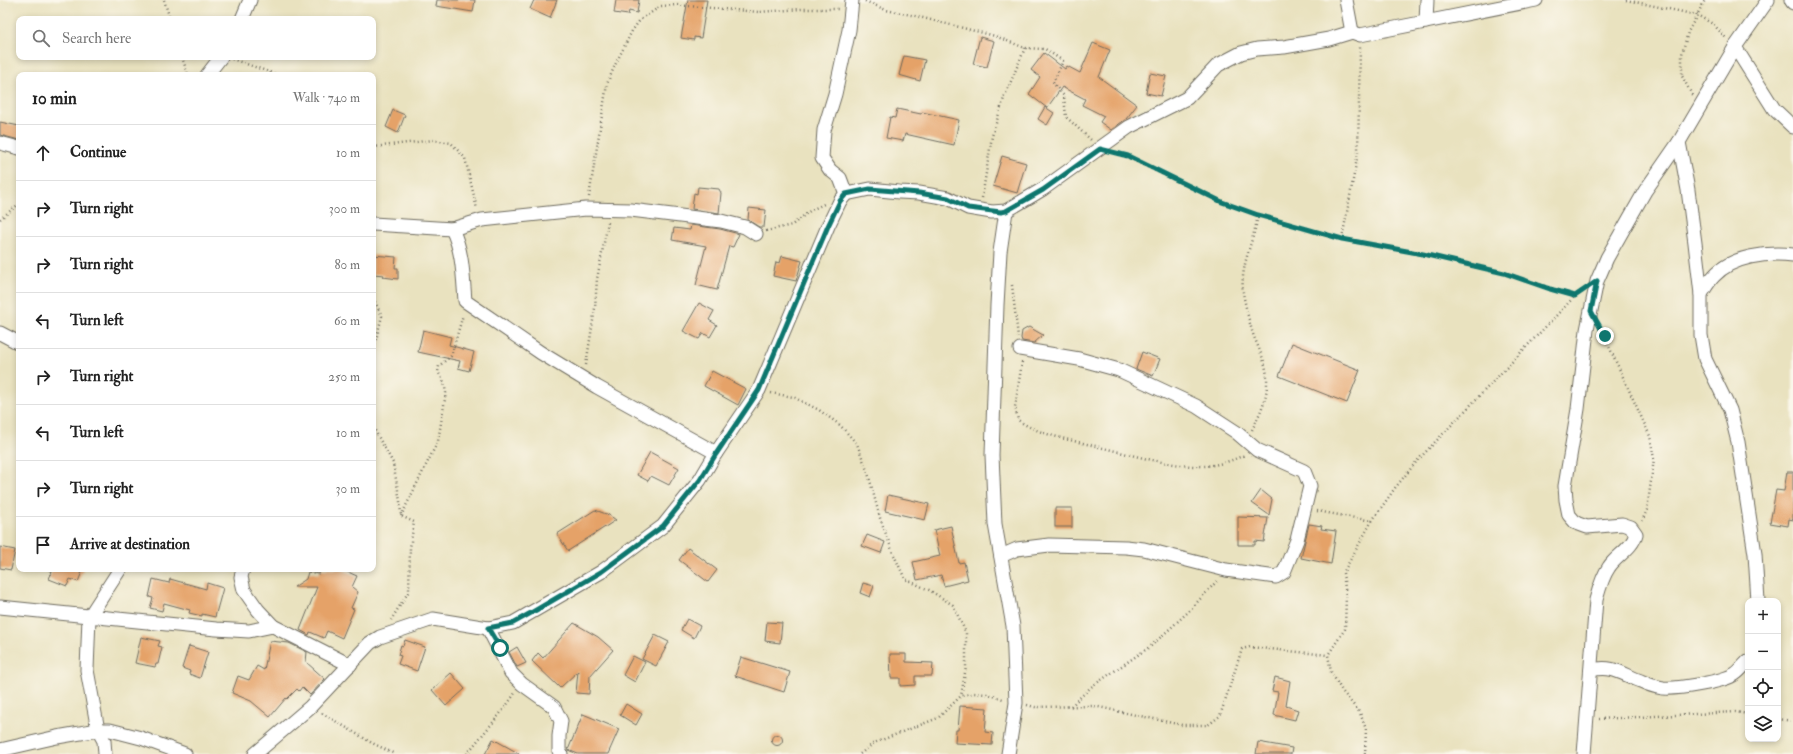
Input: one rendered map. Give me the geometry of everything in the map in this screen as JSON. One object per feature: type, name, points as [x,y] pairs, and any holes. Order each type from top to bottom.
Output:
[{"type":"street","points":[[243,16],[250,0]]},
{"type":"street","points":[[1346,0],[1356,34]]},
{"type":"street","points":[[1426,22],[1427,0]]},
{"type":"street","points":[[843,197],[870,189],[919,193],[948,198],[968,208],[992,212],[1006,211],[1043,190],[1129,127],[1187,98],[1218,65],[1241,53],[1257,49],[1284,47],[1426,22],[1536,0]]},
{"type":"street","points":[[1584,754],[1596,600],[1608,568],[1634,541],[1636,534],[1631,527],[1622,524],[1587,527],[1576,523],[1569,515],[1565,486],[1591,311],[1597,281],[1607,258],[1645,191],[1678,142],[1735,47],[1768,0]]},
{"type":"street","points":[[256,754],[310,707],[370,643],[380,637],[433,619],[488,628],[513,623],[601,572],[634,549],[663,526],[700,480],[759,390],[843,197],[840,178],[830,170],[822,158],[824,130],[835,94],[852,4]]},
{"type":"street","points":[[1735,47],[1774,109],[1793,127]]},
{"type":"street","points":[[209,72],[219,60]]},
{"type":"street","points":[[1678,142],[1688,190],[1701,294],[1701,335],[1705,359],[1730,410],[1738,442],[1755,554],[1758,598]]},
{"type":"street","points":[[0,143],[16,147]]},
{"type":"street","points":[[376,224],[452,229],[482,220],[586,210],[610,210],[664,213],[721,221],[745,227],[756,234]]},
{"type":"street","points":[[1006,211],[1000,252],[992,455],[995,524],[1013,626],[1016,703],[1008,754]]},
{"type":"street","points":[[452,229],[457,241],[463,267],[465,301],[531,346],[716,454]]},
{"type":"street","points":[[1701,294],[1714,276],[1729,264],[1758,256],[1779,253],[1793,255]]},
{"type":"street","points":[[0,333],[16,342]]},
{"type":"street","points":[[1001,556],[1017,549],[1049,545],[1126,547],[1144,549],[1226,570],[1276,577],[1284,572],[1297,540],[1310,486],[1304,471],[1252,446],[1236,432],[1196,406],[1119,370],[1079,359],[1020,349]]},
{"type":"street","points":[[105,754],[104,741],[98,730],[88,670],[90,617],[118,572]]},
{"type":"street","points":[[242,572],[240,577],[244,590],[258,610],[273,626],[350,665]]},
{"type":"street","points":[[0,607],[216,629],[249,631],[273,626]]},
{"type":"street","points":[[488,628],[511,673],[522,684],[554,707],[561,721],[559,751],[561,754]]},
{"type":"street","points":[[1591,670],[1602,667],[1612,668],[1643,682],[1663,688],[1686,686],[1721,679],[1735,674],[1745,663]]},
{"type":"street","points":[[0,750],[98,730],[125,733],[185,754]]},
{"type":"path","points":[[164,0],[169,16]]},
{"type":"path","points":[[863,0],[886,10],[996,36],[1025,48],[1045,49],[1063,61],[1053,83],[1064,96],[1066,116],[1100,149],[1128,156],[1222,202],[1258,215],[1342,239],[1482,267],[1575,296]]},
{"type":"path","points":[[1626,0],[1697,15],[1713,24],[1735,47]]},
{"type":"path","points":[[1699,108],[1682,76],[1682,54],[1688,32],[1705,0]]},
{"type":"path","points":[[586,210],[598,150],[601,114],[607,84],[614,65],[632,31],[640,20],[661,6],[676,5],[759,12],[852,4]]},
{"type":"path","points":[[1342,239],[1358,154],[1356,34]]},
{"type":"path","points":[[980,210],[992,136],[1004,98],[1025,48]]},
{"type":"path","points":[[183,60],[187,72]]},
{"type":"path","points":[[236,60],[270,72]]},
{"type":"path","points":[[376,148],[434,140],[451,143],[465,158],[477,209],[482,220]]},
{"type":"path","points":[[756,234],[792,224],[811,210],[843,197]]},
{"type":"path","points":[[0,219],[16,206]]},
{"type":"path","points":[[582,377],[587,362],[597,279],[610,210]]},
{"type":"path","points":[[1011,277],[1022,359],[1015,407],[1018,420],[1026,426],[1055,436],[1156,460],[1192,466],[1222,465],[1252,446],[1263,407],[1267,385],[1267,372],[1253,332],[1243,291],[1244,263],[1256,231],[1258,215]]},
{"type":"path","points":[[1365,754],[1366,729],[1360,713],[1342,691],[1331,672],[1328,656],[1345,629],[1346,596],[1342,573],[1372,521],[1395,488],[1417,461],[1575,296],[1597,281]]},
{"type":"path","points":[[401,516],[438,441],[446,392],[444,382],[438,372],[439,366],[451,356],[462,323],[465,301]]},
{"type":"path","points":[[376,304],[382,316],[376,339]]},
{"type":"path","points":[[1591,311],[1618,363],[1635,406],[1650,436],[1654,459],[1651,483],[1647,510],[1636,534]]},
{"type":"path","points":[[759,390],[793,397],[819,410],[840,425],[857,444],[868,473],[880,518],[893,553],[905,579],[929,590],[953,605],[966,633],[966,667],[961,696]]},
{"type":"path","points":[[376,432],[393,463],[400,501],[401,516]]},
{"type":"path","points":[[1305,504],[1320,512],[1372,521]]},
{"type":"path","points":[[380,637],[409,591],[410,548],[414,522],[401,516]]},
{"type":"path","points":[[1071,707],[1092,687],[1151,646],[1186,613],[1226,570]]},
{"type":"path","points":[[860,754],[874,744],[938,718],[961,696],[973,693],[987,694],[1035,707],[1094,706],[1182,725],[1208,725],[1220,716],[1242,649],[1250,647],[1328,656]]},
{"type":"path","points":[[467,754],[501,715],[522,684]]},
{"type":"path","points":[[310,707],[395,754]]},
{"type":"path","points":[[1586,720],[1735,712],[1745,714]]},
{"type":"path","points":[[1781,719],[1793,721]]},
{"type":"building","points":[[437,0],[475,0],[473,12],[436,6]]},
{"type":"building","points":[[534,0],[557,0],[550,18],[530,9]]},
{"type":"building","points":[[616,0],[639,0],[637,13],[629,11],[628,15],[614,13]]},
{"type":"building","points":[[688,0],[707,0],[701,38],[694,37],[694,40],[681,38]]},
{"type":"building","points":[[980,37],[994,41],[987,67],[973,64]]},
{"type":"building","points":[[1093,43],[1110,50],[1099,77],[1137,105],[1126,119],[1111,130],[1100,122],[1104,116],[1082,105],[1085,99],[1062,87],[1047,108],[1029,94],[1040,77],[1031,70],[1044,53],[1065,69],[1067,66],[1080,73]]},
{"type":"building","points":[[904,56],[925,60],[920,81],[899,75]]},
{"type":"building","points":[[1150,73],[1166,76],[1161,96],[1146,93]]},
{"type":"building","points":[[1045,107],[1054,113],[1047,125],[1038,119]]},
{"type":"building","points":[[897,109],[921,114],[922,112],[959,120],[954,145],[905,134],[903,141],[886,138],[890,117],[895,118]]},
{"type":"building","points":[[393,110],[405,115],[398,133],[386,127]]},
{"type":"building","points":[[0,122],[16,125],[16,139],[0,135]]},
{"type":"building","points":[[1002,156],[1026,163],[1017,193],[993,186]]},
{"type":"building","points":[[698,187],[719,189],[721,193],[719,213],[692,209],[694,193],[697,194]]},
{"type":"building","points":[[749,208],[766,210],[764,227],[759,227],[748,220]]},
{"type":"building","points":[[691,225],[720,229],[739,234],[733,247],[729,246],[717,290],[696,285],[706,246],[672,240],[674,228],[690,230]]},
{"type":"building","points":[[376,255],[396,257],[395,268],[398,268],[398,279],[383,277],[384,275],[376,274]]},
{"type":"building","points":[[782,256],[802,261],[796,281],[773,276],[776,262],[780,263]]},
{"type":"building","points":[[699,303],[714,311],[709,320],[717,325],[710,337],[703,333],[699,339],[683,331]]},
{"type":"building","points":[[1029,327],[1043,335],[1034,343],[1022,341],[1021,338],[1022,331]]},
{"type":"building","points":[[423,330],[451,337],[449,345],[474,352],[469,371],[458,368],[460,361],[418,352]]},
{"type":"building","points":[[1292,343],[1360,370],[1347,403],[1279,376]]},
{"type":"building","points":[[1142,352],[1160,359],[1153,376],[1136,369]]},
{"type":"building","points":[[712,371],[746,389],[738,405],[704,386]]},
{"type":"building","points":[[650,452],[679,468],[669,485],[651,476],[648,481],[637,475]]},
{"type":"building","points":[[1787,472],[1793,472],[1793,520],[1789,519],[1788,526],[1770,523],[1776,490],[1784,491]]},
{"type":"building","points":[[1261,490],[1272,499],[1269,515],[1252,503]]},
{"type":"building","points":[[888,495],[929,504],[925,520],[885,511]]},
{"type":"building","points":[[1055,508],[1072,508],[1072,527],[1055,527]]},
{"type":"building","points":[[595,510],[609,515],[616,520],[568,551],[557,534]]},
{"type":"building","points":[[1238,517],[1268,518],[1264,542],[1255,541],[1255,545],[1238,545]]},
{"type":"building","points":[[1309,524],[1322,526],[1321,529],[1336,531],[1331,564],[1301,558]]},
{"type":"building","points":[[951,526],[959,563],[964,562],[968,580],[944,586],[941,575],[917,580],[913,562],[940,556],[934,530]]},
{"type":"building","points":[[867,535],[885,542],[881,553],[862,546]]},
{"type":"building","points":[[0,547],[15,550],[11,570],[0,568]]},
{"type":"building","points":[[688,548],[717,570],[708,582],[679,560]]},
{"type":"building","points":[[52,572],[82,572],[78,582],[70,579],[67,586],[49,579]]},
{"type":"building","points":[[308,572],[319,574],[320,572],[348,572],[357,576],[352,587],[358,592],[351,608],[354,609],[342,638],[327,631],[324,638],[310,632],[309,635],[300,630],[317,587],[294,587],[306,579]]},
{"type":"building","points":[[153,579],[169,583],[170,579],[206,589],[207,583],[223,588],[215,617],[189,613],[190,610],[164,603],[162,611],[150,608],[153,598],[149,597]]},
{"type":"building","points":[[863,583],[874,586],[870,597],[860,593]]},
{"type":"building","points":[[687,619],[700,626],[694,638],[681,630]]},
{"type":"building","points":[[767,622],[782,623],[780,643],[765,641]]},
{"type":"building","points":[[574,623],[598,637],[613,650],[590,676],[589,694],[576,693],[578,671],[560,688],[532,661],[538,653],[543,658]]},
{"type":"building","points":[[655,635],[669,642],[656,666],[642,659]]},
{"type":"building","points":[[141,637],[160,641],[158,646],[162,647],[158,664],[156,664],[155,667],[135,663]]},
{"type":"building","points":[[405,640],[425,647],[417,671],[398,664],[401,656],[398,655],[401,645],[403,646]]},
{"type":"building","points":[[270,641],[289,643],[307,652],[306,662],[325,679],[310,695],[302,687],[299,691],[297,689],[287,699],[286,698],[270,717],[251,701],[232,693],[238,676],[249,680],[257,666],[264,670]]},
{"type":"building","points":[[189,646],[208,652],[200,678],[189,674],[190,671],[182,668]]},
{"type":"building","points":[[517,647],[526,663],[517,667],[509,652]]},
{"type":"building","points":[[890,654],[906,654],[906,662],[933,663],[932,676],[915,676],[915,685],[900,686],[900,678],[891,678]]},
{"type":"building","points":[[633,656],[645,662],[635,682],[623,675]]},
{"type":"building","points":[[741,657],[790,672],[784,692],[735,676]]},
{"type":"building","points":[[451,673],[465,689],[446,706],[432,690]]},
{"type":"building","points":[[1275,677],[1290,681],[1286,706],[1298,710],[1295,720],[1274,715],[1278,692],[1272,691]]},
{"type":"building","points":[[626,704],[642,714],[636,725],[620,715]]},
{"type":"building","points":[[960,706],[987,708],[985,732],[993,733],[992,745],[955,743],[956,730],[958,730]]},
{"type":"building","points":[[583,714],[619,729],[608,754],[578,754],[568,750]]},
{"type":"building","points":[[775,735],[779,735],[781,736],[781,744],[775,745],[772,742],[772,738]]},
{"type":"building","points":[[493,739],[520,754],[485,754]]},
{"type":"building","points":[[1258,742],[1292,748],[1291,754],[1256,754]]},
{"type":"route","points":[[500,648],[488,628],[513,623],[601,572],[628,554],[663,526],[700,480],[759,390],[766,370],[798,300],[828,226],[840,201],[846,194],[860,190],[870,189],[919,193],[948,198],[968,208],[1001,212],[1006,211],[1043,190],[1100,149],[1128,156],[1170,178],[1222,202],[1258,215],[1290,223],[1318,233],[1423,254],[1504,273],[1575,296],[1597,281],[1591,311],[1605,336]]}]
